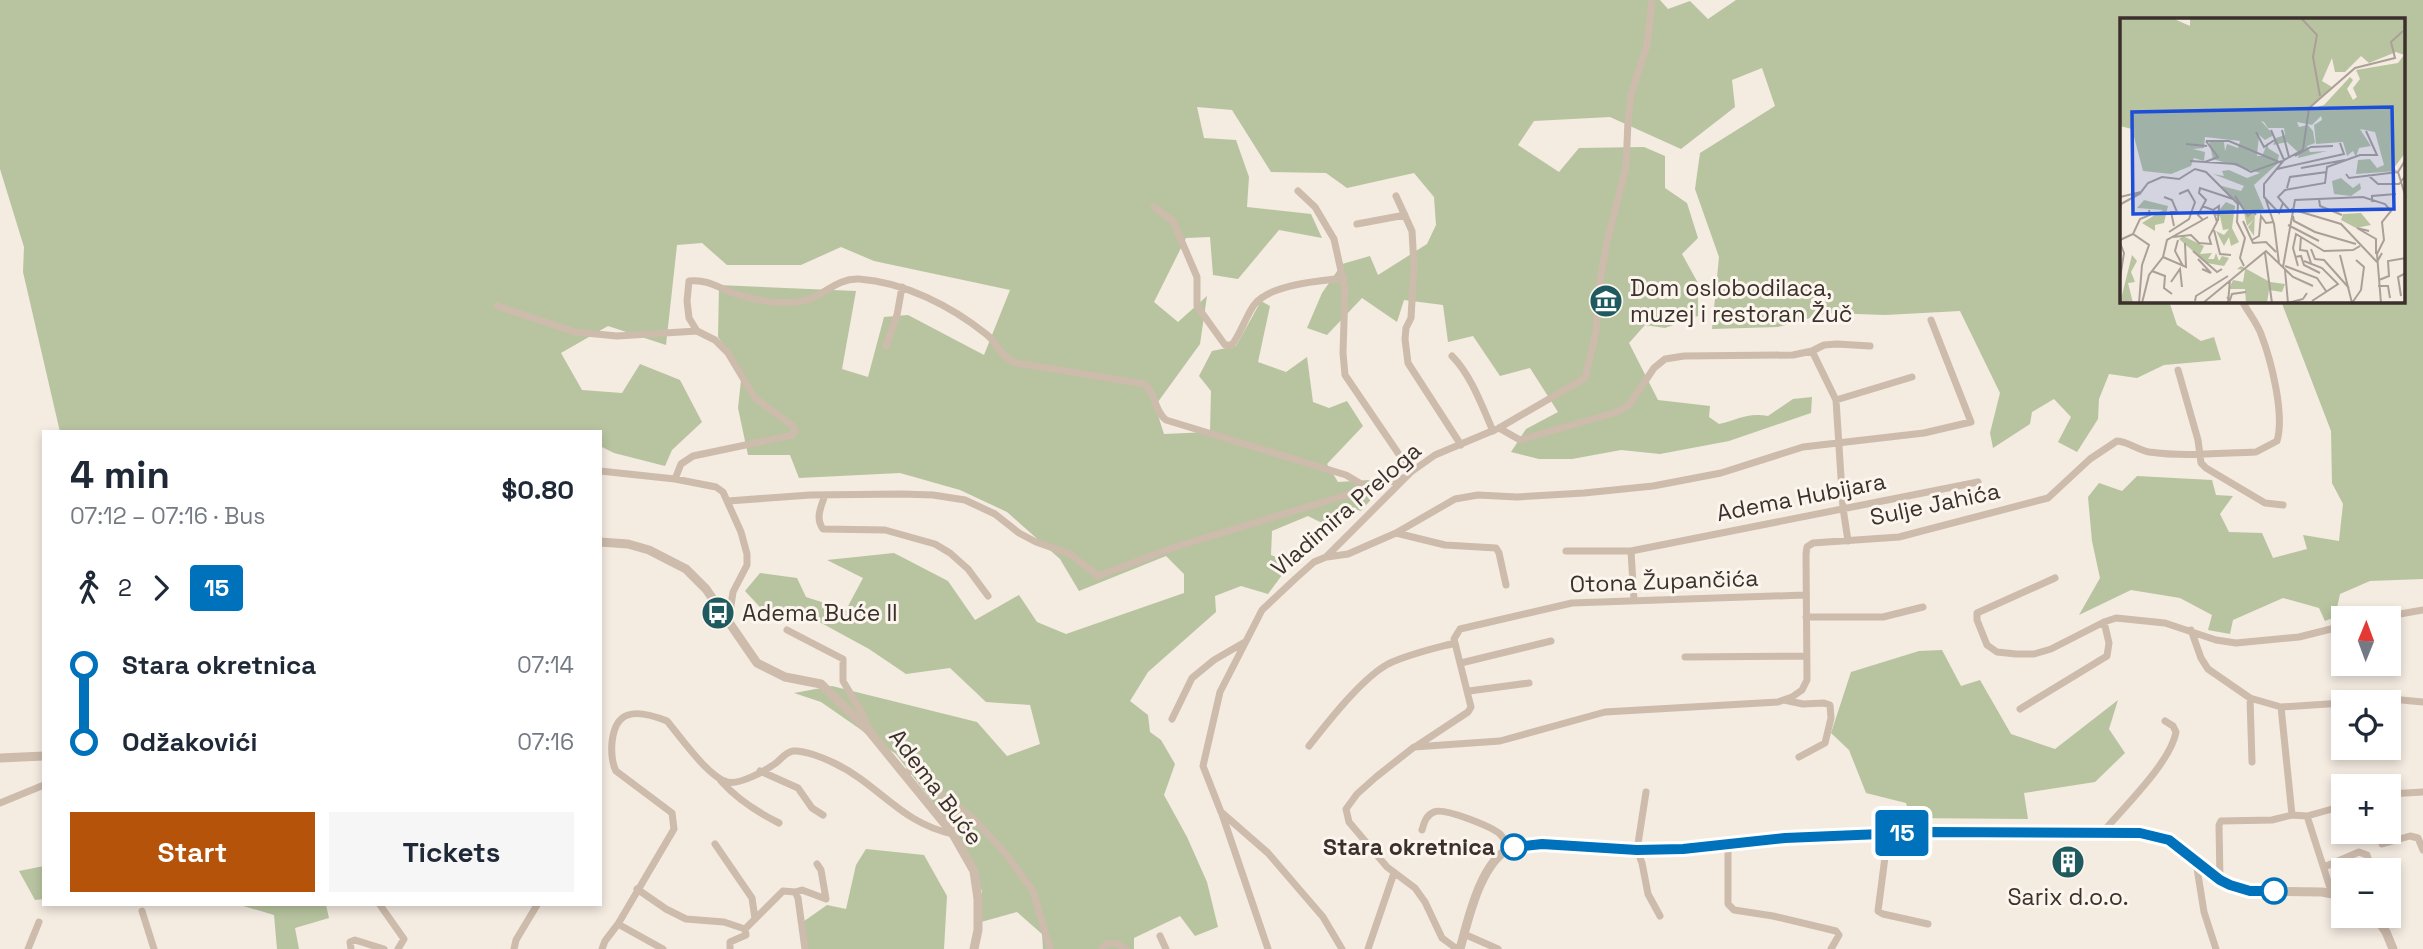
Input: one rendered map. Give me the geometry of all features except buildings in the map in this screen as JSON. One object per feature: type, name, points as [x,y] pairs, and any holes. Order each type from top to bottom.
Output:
[{"type":"street","name":"Vladimira Preloga","points":[[1342,949],[1323,917],[1268,853],[1222,812],[1203,766],[1220,692],[1262,610],[1314,562],[1326,557],[1409,474],[1436,455],[1496,430],[1579,383],[1588,373],[1607,243],[1626,167],[1631,95],[1647,45],[1652,0]]},
{"type":"street","points":[[728,501],[825,495],[922,494],[965,500],[995,514],[1019,533],[1036,542],[1070,554],[1098,576],[1175,547],[1409,474],[1384,431],[1345,375],[1344,278],[1334,239],[1315,206],[1298,191]]},
{"type":"street","points":[[1396,197],[1412,231],[1414,265],[1411,318],[1406,327],[1405,339],[1408,363],[1461,444]]},
{"type":"street","points":[[1154,207],[1172,222],[1197,276],[1197,306],[1225,345],[1232,345],[1251,309],[1262,297],[1294,286],[1344,278]]},
{"type":"street","points":[[1357,224],[1405,215]]},
{"type":"street","points":[[697,331],[689,317],[689,281],[700,280],[732,293],[786,303],[806,300],[840,282],[855,279],[902,287],[964,317],[991,338],[1005,358],[1016,363],[1145,384],[1151,389],[1159,415],[1166,420],[1346,475],[1368,488]]},
{"type":"street","points":[[886,346],[897,315],[902,287]]},
{"type":"street","name":"Sulje Jahića","points":[[1783,700],[1802,690],[1807,680],[1807,547],[1813,543],[1899,537],[2048,498],[2090,459],[2118,441],[2147,452],[2172,454],[2256,452],[2277,440],[2280,418],[2273,380],[2261,333],[2243,303]]},
{"type":"street","points":[[497,306],[575,332],[617,337],[697,331],[715,340],[728,353],[755,398],[793,426],[793,435],[694,456],[681,464],[675,479]]},
{"type":"street","points":[[1326,557],[1348,554],[1396,533],[1455,499],[1478,495],[1517,497],[1653,486],[1721,473],[1803,447],[1924,433],[1971,422],[1931,320]]},
{"type":"street","points":[[1452,356],[1496,430],[1520,440],[1616,412],[1629,405],[1654,368],[1665,359],[1684,356],[1793,355],[1824,345],[1870,346]]},
{"type":"street","points":[[1812,351],[1836,400],[1843,509],[1848,541]]},
{"type":"street","points":[[2178,370],[2202,463],[2265,503],[2283,505]]},
{"type":"street","points":[[1836,400],[1912,377]]},
{"type":"street","points":[[602,471],[675,479],[716,487],[723,492],[741,532],[747,554],[747,565],[733,592],[729,620]]},
{"type":"street","name":"Adema Hubijara","points":[[1566,551],[1631,551],[1978,482]]},
{"type":"street","points":[[825,495],[818,515],[823,529],[885,530],[935,544],[968,569],[988,596]]},
{"type":"street","points":[[1396,533],[1445,545],[1496,548],[1506,585]]},
{"type":"street","name":"Adema Buće","points":[[602,542],[628,544],[649,550],[685,569],[706,589],[757,663],[785,677],[821,684],[869,730],[953,834],[974,871],[978,899],[978,930],[974,949]]},
{"type":"street","points":[[1631,551],[1633,601]]},
{"type":"street","points":[[2055,578],[1977,613],[1986,645],[1997,652],[2034,654],[2051,649],[2116,618],[2165,622],[2236,643],[2299,638],[2331,629]]},
{"type":"street","name":"Otona Župančića","points":[[1309,746],[1342,705],[1386,665],[1418,652],[1455,643],[1455,635],[1460,629],[1539,612],[1562,604],[1805,595]]},
{"type":"street","points":[[1805,617],[1883,617],[1923,607]]},
{"type":"street","points":[[2401,614],[2423,610]]},
{"type":"street","points":[[2020,709],[2107,656],[2109,643],[2104,622]]},
{"type":"street","name":"Adema Buće","points":[[787,630],[843,659],[843,681],[869,730]]},
{"type":"street","points":[[2191,630],[2201,659],[2208,669],[2250,698],[2281,707],[2331,704]]},
{"type":"street","points":[[1461,663],[1551,641]]},
{"type":"street","points":[[1172,719],[1192,678],[1208,664],[1246,642]]},
{"type":"street","points":[[1455,643],[1469,691],[1471,707],[1468,712],[1414,747],[1376,776],[1357,794],[1346,809],[1346,815],[1354,831],[1394,873],[1415,888],[1442,938],[1458,949],[1485,873],[1497,858],[1510,848],[1542,844],[1637,850],[1683,849],[1785,838],[1888,834],[2102,833],[2157,836],[2169,840],[2220,880],[2250,891],[2331,894]]},
{"type":"street","points":[[1685,657],[1806,656]]},
{"type":"street","points":[[1469,691],[1529,683]]},
{"type":"street","points":[[2250,698],[2252,762]]},
{"type":"street","points":[[1414,747],[1500,741],[1605,712],[1759,704],[1783,700],[1830,705],[1831,718],[1825,743],[1799,757]]},
{"type":"street","points":[[2401,700],[2423,702]]},
{"type":"street","points":[[2281,707],[2292,815]]},
{"type":"street","points":[[603,949],[605,941],[671,836],[675,821],[672,813],[617,771],[612,764],[613,737],[620,721],[628,715],[657,717],[667,721],[681,742],[729,790],[756,811],[779,823]]},
{"type":"street","points":[[2102,833],[2150,778],[2172,746],[2176,732],[2173,726],[2165,721]]},
{"type":"street","points":[[719,778],[727,782],[737,782],[773,765],[792,751],[801,752],[834,763],[861,779],[898,810],[939,831],[953,834]]},
{"type":"street","points":[[0,758],[42,756]]},
{"type":"street","points":[[903,773],[915,770],[920,773],[940,794],[972,817],[1006,854],[1033,891],[1050,949]]},
{"type":"street","points":[[760,771],[798,788],[812,808],[823,815]]},
{"type":"street","points":[[0,803],[42,786]]},
{"type":"street","points":[[1646,792],[1637,850],[1648,894],[1660,916]]},
{"type":"street","points":[[2401,793],[2423,792]]},
{"type":"street","points":[[2220,880],[2221,821],[2272,820],[2292,815],[2308,816],[2331,809]]},
{"type":"street","points":[[1422,830],[1425,820],[1434,811],[1446,810],[1494,830],[1502,835],[1510,848]]},
{"type":"street","points":[[1222,812],[1268,949]]},
{"type":"street","points":[[2308,816],[2331,891]]},
{"type":"street","points":[[1888,834],[1878,911],[1928,924]]},
{"type":"street","points":[[2401,839],[2410,836],[2418,838],[2423,850]]},
{"type":"street","points":[[1728,843],[1728,904],[1734,910],[1836,931],[1839,935],[1831,949]]},
{"type":"street","points":[[715,844],[752,898],[755,919]]},
{"type":"street","points":[[2345,858],[2359,852],[2364,852],[2368,858]]},
{"type":"street","points":[[2196,862],[2204,912],[2216,949]]},
{"type":"street","points":[[745,929],[783,891],[802,890],[826,899],[821,870],[817,864]]},
{"type":"street","points":[[2324,867],[2331,864]]},
{"type":"street","points":[[1368,949],[1394,873]]},
{"type":"street","points":[[637,890],[686,919],[724,922],[745,929]]},
{"type":"street","points":[[795,892],[802,917],[805,949]]},
{"type":"street","points":[[381,906],[404,939],[398,949]]},
{"type":"street","points":[[514,949],[516,940],[536,906]]},
{"type":"street","points":[[142,911],[154,949]]},
{"type":"street","points":[[28,949],[39,922]]},
{"type":"street","points":[[618,923],[663,949]]},
{"type":"street","points":[[2383,928],[2393,949]]},
{"type":"street","points":[[730,949],[730,942],[746,935],[745,929]]},
{"type":"street","points":[[1464,934],[1499,949]]},
{"type":"street","points":[[1160,936],[1166,949]]},
{"type":"street","points":[[351,949],[350,942],[355,940],[384,949]]},
{"type":"street","points":[[1102,949],[1106,944],[1115,943],[1126,949]]},
{"type":"green space","points":[[0,0],[1660,0],[1668,9],[1690,1],[1708,19],[1736,0],[2423,0],[2423,579],[2370,581],[2340,594],[2337,606],[2331,606],[2331,619],[2325,621],[2319,608],[2283,598],[2233,620],[2230,634],[2208,630],[2212,615],[2180,598],[2131,590],[2079,615],[2100,578],[2092,541],[2088,497],[2099,483],[2122,491],[2137,476],[2212,480],[2216,495],[2233,496],[2220,514],[2229,532],[2262,533],[2273,558],[2307,549],[2303,535],[2339,541],[2343,504],[2332,483],[2331,431],[2282,303],[2406,303],[2406,18],[2120,18],[2120,303],[2170,303],[2177,325],[2201,341],[2214,337],[2221,360],[2164,365],[2137,378],[2109,374],[2099,399],[2098,419],[2077,452],[2058,442],[2071,417],[2054,399],[2032,412],[2030,424],[1993,448],[1990,433],[2000,393],[1960,311],[1885,315],[1828,313],[1778,327],[1712,329],[1719,257],[1695,189],[1700,153],[1775,106],[1762,68],[1732,80],[1735,107],[1681,149],[1610,117],[1534,121],[1518,145],[1559,172],[1579,148],[1644,147],[1665,156],[1665,188],[1687,203],[1698,238],[1682,254],[1698,283],[1698,316],[1665,328],[1645,325],[1629,343],[1658,400],[1710,406],[1709,417],[1719,424],[1748,416],[1768,416],[1793,399],[1812,397],[1811,413],[1729,441],[1660,454],[1621,450],[1572,459],[1539,459],[1511,452],[1526,429],[1558,412],[1530,368],[1500,376],[1473,336],[1448,342],[1443,305],[1404,300],[1397,322],[1362,298],[1327,335],[1307,328],[1322,293],[1342,264],[1370,256],[1378,275],[1427,244],[1436,225],[1434,197],[1414,173],[1347,188],[1326,173],[1271,172],[1232,110],[1197,107],[1204,138],[1236,140],[1249,177],[1247,207],[1311,214],[1322,238],[1279,230],[1238,279],[1213,275],[1210,237],[1186,238],[1154,302],[1178,322],[1207,296],[1200,344],[1155,406],[1164,434],[1210,432],[1211,391],[1199,376],[1212,351],[1236,346],[1261,301],[1270,306],[1258,362],[1286,372],[1307,357],[1313,402],[1329,408],[1347,401],[1363,426],[1327,464],[1338,482],[1369,480],[1375,495],[1361,511],[1344,506],[1322,523],[1308,516],[1272,531],[1271,555],[1291,563],[1268,594],[1241,586],[1215,596],[1216,612],[1148,672],[1130,701],[1148,715],[1150,732],[1161,740],[1175,764],[1164,795],[1207,882],[1218,927],[1195,936],[1180,916],[1134,938],[1134,949],[1043,949],[1042,934],[1017,912],[981,922],[982,891],[960,838],[896,754],[821,702],[794,693],[832,686],[977,722],[1007,756],[1040,744],[1030,705],[986,702],[950,668],[906,674],[869,649],[803,613],[771,619],[745,591],[760,573],[797,578],[806,597],[846,610],[863,578],[827,560],[894,553],[948,581],[975,620],[1019,595],[1037,622],[1066,634],[1184,593],[1184,574],[1166,556],[1079,591],[1060,559],[1007,512],[960,490],[900,473],[799,478],[790,455],[748,455],[738,408],[742,371],[718,337],[719,285],[856,291],[842,369],[868,377],[884,317],[908,315],[984,355],[1010,290],[874,261],[841,247],[801,265],[727,265],[702,243],[677,245],[666,345],[608,326],[561,353],[582,390],[622,393],[640,364],[680,380],[702,422],[672,450],[665,466],[614,453],[602,447],[602,430],[60,430],[23,272],[24,247],[0,169]]},
{"type":"green space","points":[[1942,650],[1961,686],[1980,680],[2011,734],[2055,749],[2118,700],[2109,729],[2125,753],[2095,782],[2024,793],[2028,819],[1910,818],[1906,803],[1866,793],[1849,750],[1831,733],[1851,672],[1919,651]]},
{"type":"green space","points":[[866,849],[924,855],[947,896],[944,949],[805,949],[800,924],[827,905],[846,909],[856,865]]},
{"type":"green space","points":[[42,866],[42,899],[35,900],[19,871]]},
{"type":"green space","points":[[243,906],[326,906],[329,918],[295,928],[299,949],[277,949],[274,915]]},
{"type":"bus line","name":"15","points":[[1514,847],[1542,844],[1637,850],[1683,849],[1785,838],[1929,832],[2140,833],[2169,840],[2230,885],[2250,891],[2274,891]]},
{"type":"place","name":"Dom oslobodilaca, muzej i restoran Žuč","points":[[1606,301]]},
{"type":"place","name":"Adema Buće II","points":[[718,613]]},
{"type":"place","name":"Stara okretnica","points":[[1514,847]]},
{"type":"place","name":"Sarix d.o.o.","points":[[2068,862]]}]
